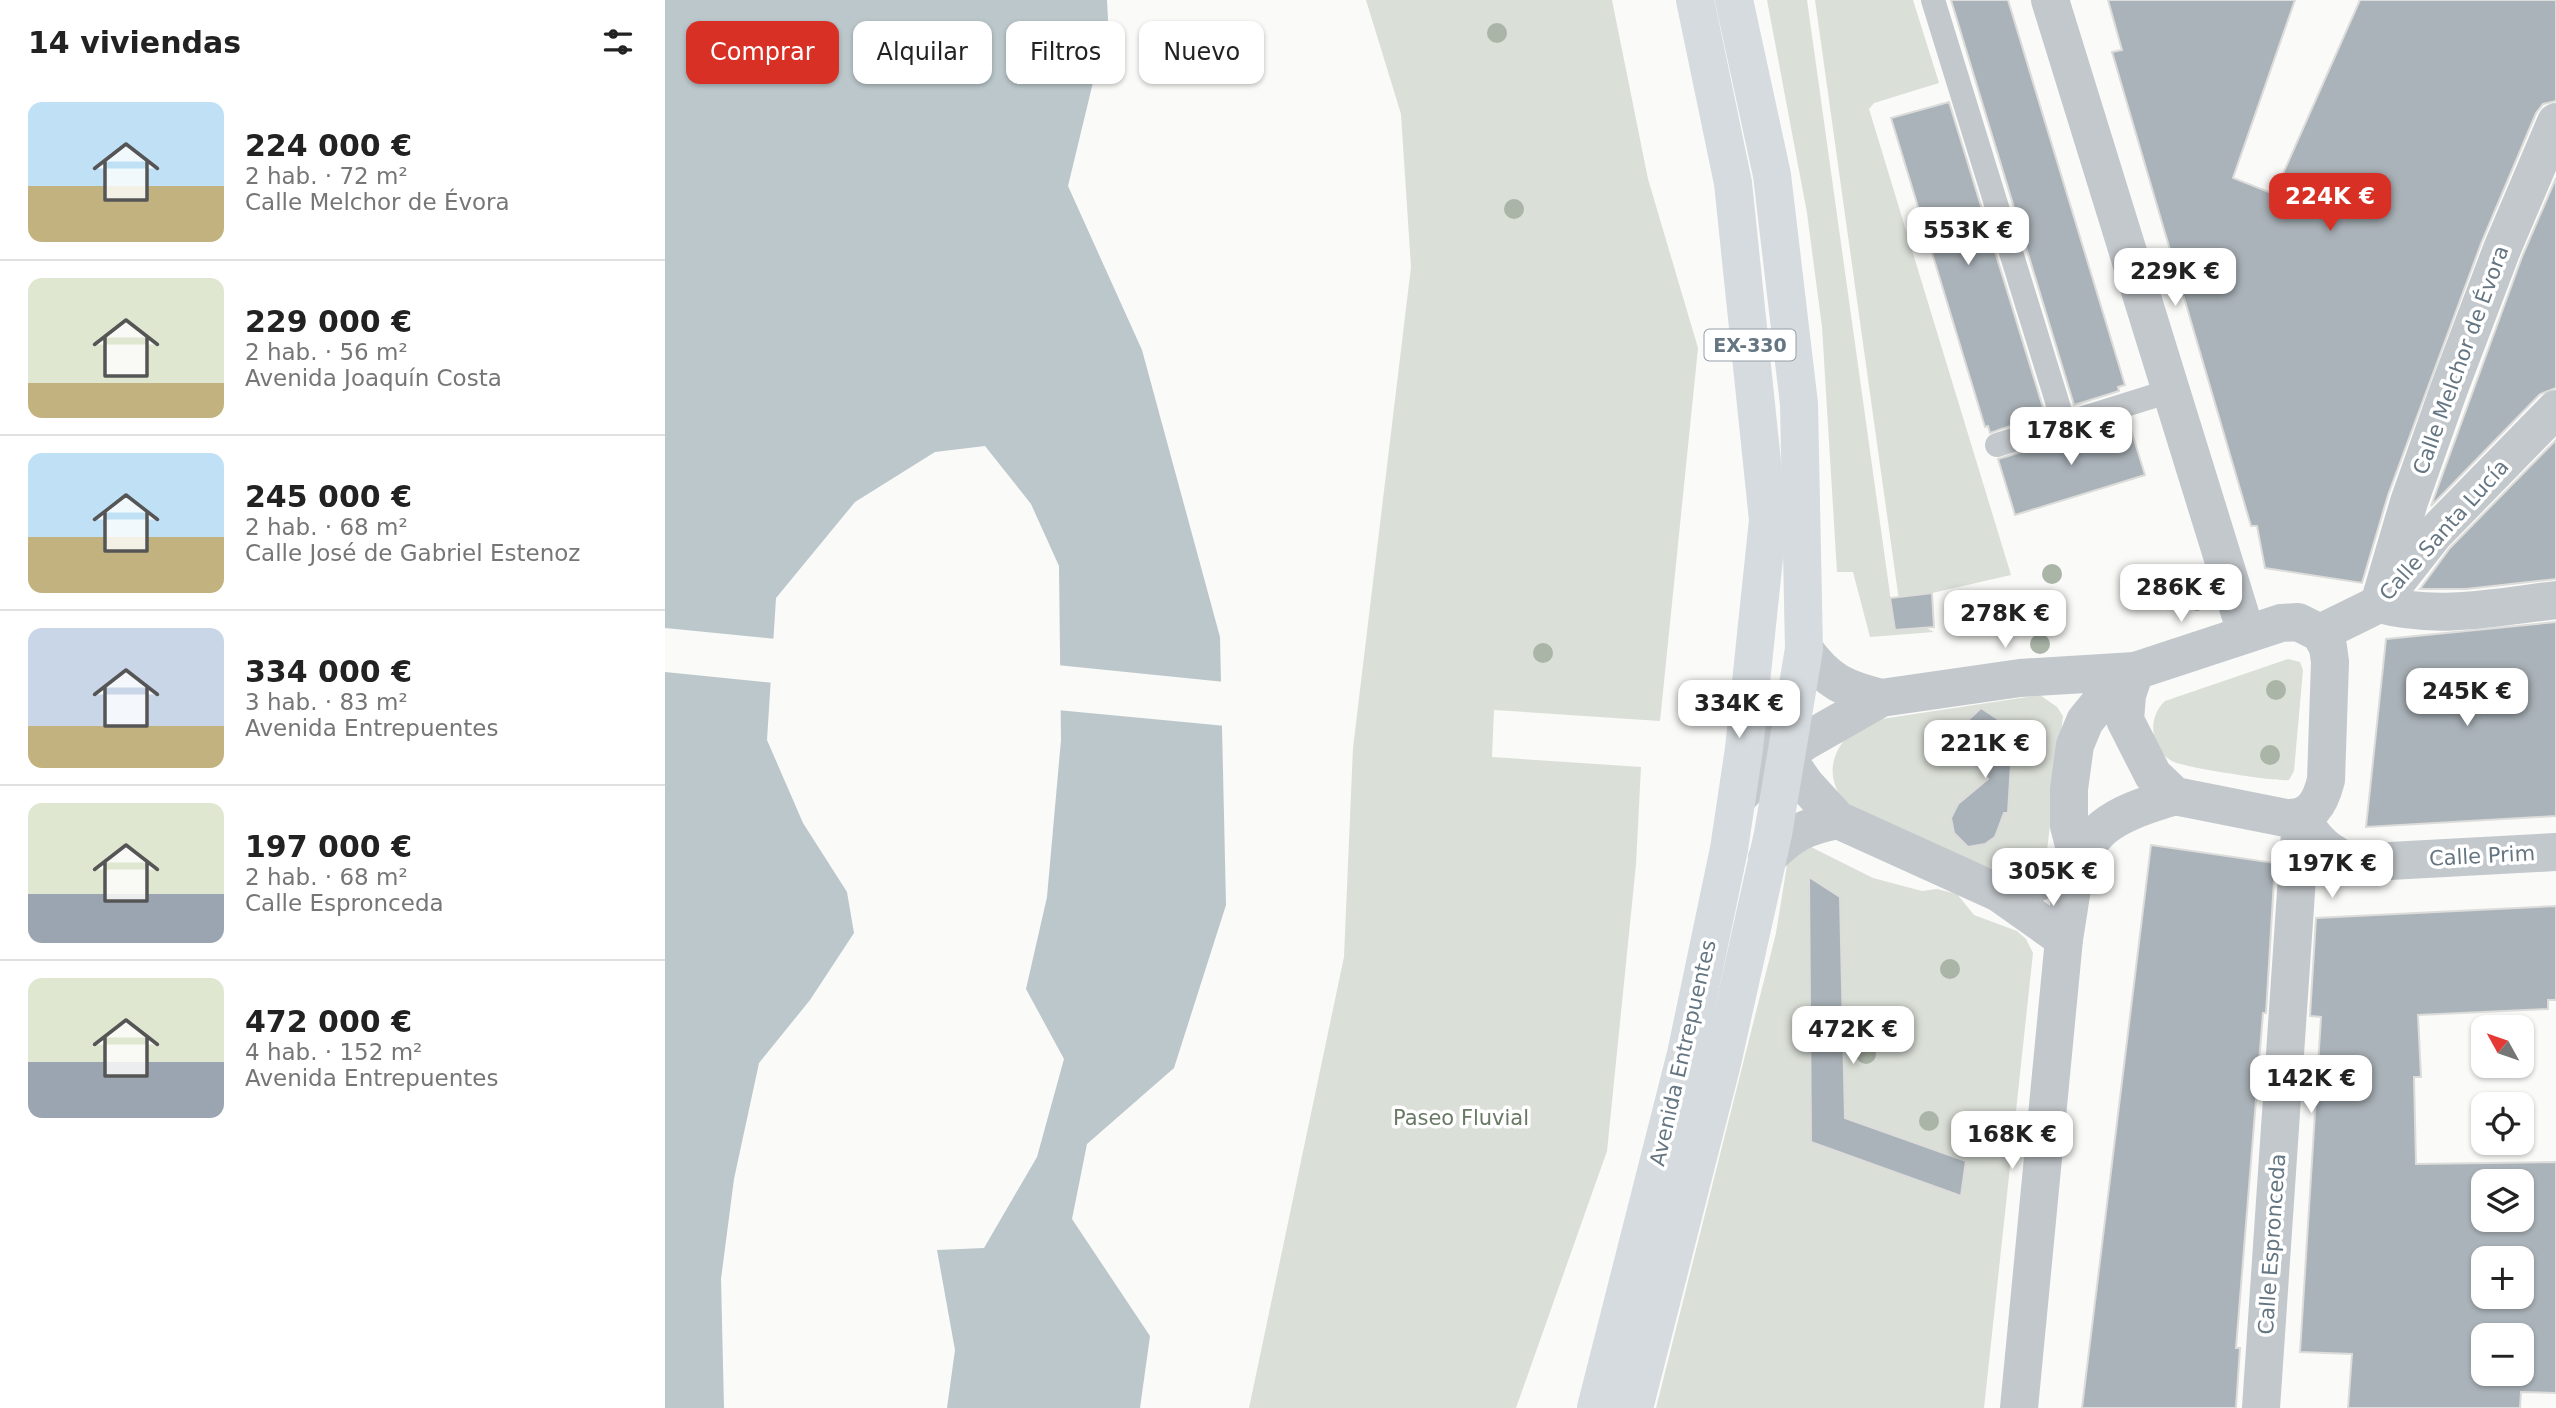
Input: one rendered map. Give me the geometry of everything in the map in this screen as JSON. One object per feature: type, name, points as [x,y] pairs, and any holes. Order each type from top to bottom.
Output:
[{"type":"main road","name":"EX-330","points":[[1695,0],[1733,183],[1768,520],[1750,693]]},
{"type":"main road","name":"EX-330","points":[[1734,0],[1772,175],[1799,404],[1804,649],[1786,756]]},
{"type":"main road","name":"Avenida Entrepuentes","points":[[1596,1408],[1686,1054],[1738,797],[1750,693]]},
{"type":"main road","name":"Avenida Entrepuentes","points":[[1634,1408],[1722,1063],[1767,858],[1786,756]]},
{"type":"street","points":[[2050,0],[2246,633]]},
{"type":"street","name":"Calle Melchor de Évora","points":[[2379,604],[2420,525],[2497,262],[2556,122]]},
{"type":"street","name":"Calle Santa Lucía","points":[[2420,525],[2556,409]]},
{"type":"street","points":[[2379,604],[2402,610],[2438,613],[2556,600]]},
{"type":"street","name":"Calle Santa Lucía","points":[[2320,633],[2379,604]]},
{"type":"street","points":[[1738,797],[1761,773],[1843,718],[1881,698],[2020,678],[2136,671],[2246,633],[2281,623],[2298,622],[2320,633],[2328,647],[2330,662],[2326,780],[2318,804],[2301,818]]},
{"type":"street","points":[[1804,649],[1823,675],[1847,689],[1881,698]]},
{"type":"street","points":[[2136,671],[2127,695],[2125,720],[2153,775],[2175,796]]},
{"type":"street","points":[[2019,1408],[2064,939],[2077,857],[2069,826],[2069,789],[2075,746],[2085,721],[2102,700],[2136,671]]},
{"type":"street","points":[[1750,693],[1765,726],[1805,784],[1838,820],[2000,893],[2064,939]]},
{"type":"street","points":[[2000,893],[2033,885],[2077,857],[2104,827],[2138,808],[2175,796],[2301,818],[2320,845],[2335,856],[2353,863]]},
{"type":"street","name":"Calle Espronceda","points":[[2260,1408],[2301,818]]},
{"type":"street","points":[[1767,858],[1786,839],[1805,827],[1838,820]]},
{"type":"street","name":"Calle Prim","points":[[2353,863],[2556,852]]},
{"type":"street","name":"Calle Espronceda","points":[[2295,912],[2303,891],[2316,873],[2331,864],[2353,863]]},
{"type":"lane","points":[[1933,0],[2064,424]]},
{"type":"lane","points":[[1997,445],[2170,391]]},
{"type":"green space","name":"Paseo Fluvial","points":[[1366,0],[1612,0],[1648,179],[1698,348],[1660,721],[1494,710],[1492,757],[1641,767],[1636,864],[1607,1151],[1516,1408],[1249,1408],[1344,957],[1353,748],[1411,267],[1401,114]]},
{"type":"green space","points":[[1767,0],[1807,0],[1895,630],[1926,628],[1934,632],[1870,637],[1853,572],[1837,572],[1822,327],[1807,213]]},
{"type":"green space","points":[[1815,0],[1913,0],[1939,83],[1874,103],[1869,109],[2011,575],[1932,593],[1902,622]]},
{"type":"green space","points":[[2288,659],[2300,662],[2303,670],[2294,771],[2289,780],[2179,764],[2159,749],[2153,732],[2155,715],[2165,701]]},
{"type":"green space","points":[[2040,695],[2057,707],[2063,716],[2046,859],[2008,875],[1867,820],[1846,803],[1837,790],[1833,765],[1837,753],[1854,730],[1868,721]]},
{"type":"green space","points":[[1811,847],[1873,878],[1922,891],[1937,889],[1957,894],[1974,915],[2017,931],[2026,939],[2033,953],[1984,1408],[1656,1408],[1776,933],[1787,865],[1791,856]]},
{"type":"shaded area","points":[[665,0],[1107,0],[1108,21],[1006,21],[1006,84],[1093,84],[1068,186],[1142,350],[1220,637],[1226,905],[1174,1068],[1087,1144],[1072,1219],[1150,1336],[1140,1408],[947,1408],[955,1350],[937,1250],[984,1248],[1037,1157],[1064,1059],[1026,989],[1047,897],[1061,740],[1059,566],[1031,504],[985,446],[935,452],[855,502],[776,598],[767,740],[803,823],[847,892],[854,933],[810,1000],[759,1063],[734,1179],[721,1279],[724,1408],[665,1408]]},
{"type":"pier","points":[[665,628],[776,639],[774,683],[665,672]]},
{"type":"pier","points":[[1057,665],[1225,682],[1226,726],[1057,710]]},
{"type":"building","points":[[1951,0],[2008,0],[2125,385],[2118,387],[2119,391],[2074,405]]},
{"type":"building","points":[[2108,0],[2295,0],[2233,178],[2274,194],[2360,0],[2556,0],[2556,101],[2543,104],[2536,113],[2482,241],[2388,495],[2362,583],[2265,568],[2257,526],[2251,526],[2112,52],[2122,50]]},
{"type":"building","points":[[1949,102],[2045,414],[1990,433],[1988,426],[1985,427],[1891,118]]},
{"type":"building","points":[[2556,178],[2556,388],[2540,394],[2431,506],[2522,257]]},
{"type":"building","points":[[2128,420],[2145,475],[2015,515],[1998,459]]},
{"type":"building","points":[[2556,440],[2556,579],[2466,589],[2420,589],[2450,548]]},
{"type":"building","points":[[1932,593],[1934,627],[1895,630],[1890,598]]},
{"type":"building","points":[[2556,622],[2556,816],[2366,827],[2386,639]]},
{"type":"building","points":[[1981,708],[2002,722],[2012,748],[2008,813],[2004,813],[1995,837],[1985,844],[1968,847],[1954,833],[1951,818],[1958,804],[1988,779],[1959,743],[1964,724]]},
{"type":"building","points":[[2151,845],[2275,863],[2266,1013],[2263,1013],[2236,1348],[2240,1348],[2236,1408],[2082,1408]]},
{"type":"building","points":[[1809,877],[1840,897],[1845,1118],[1966,1161],[1961,1196],[1811,1142]]},
{"type":"building","points":[[2556,906],[2556,1000],[2548,1000],[2548,1009],[2418,1015],[2421,1077],[2414,1077],[2416,1164],[2556,1162],[2556,1393],[2521,1392],[2520,1408],[2348,1408],[2352,1354],[2300,1352],[2321,1017],[2310,1016],[2316,918]]}]
